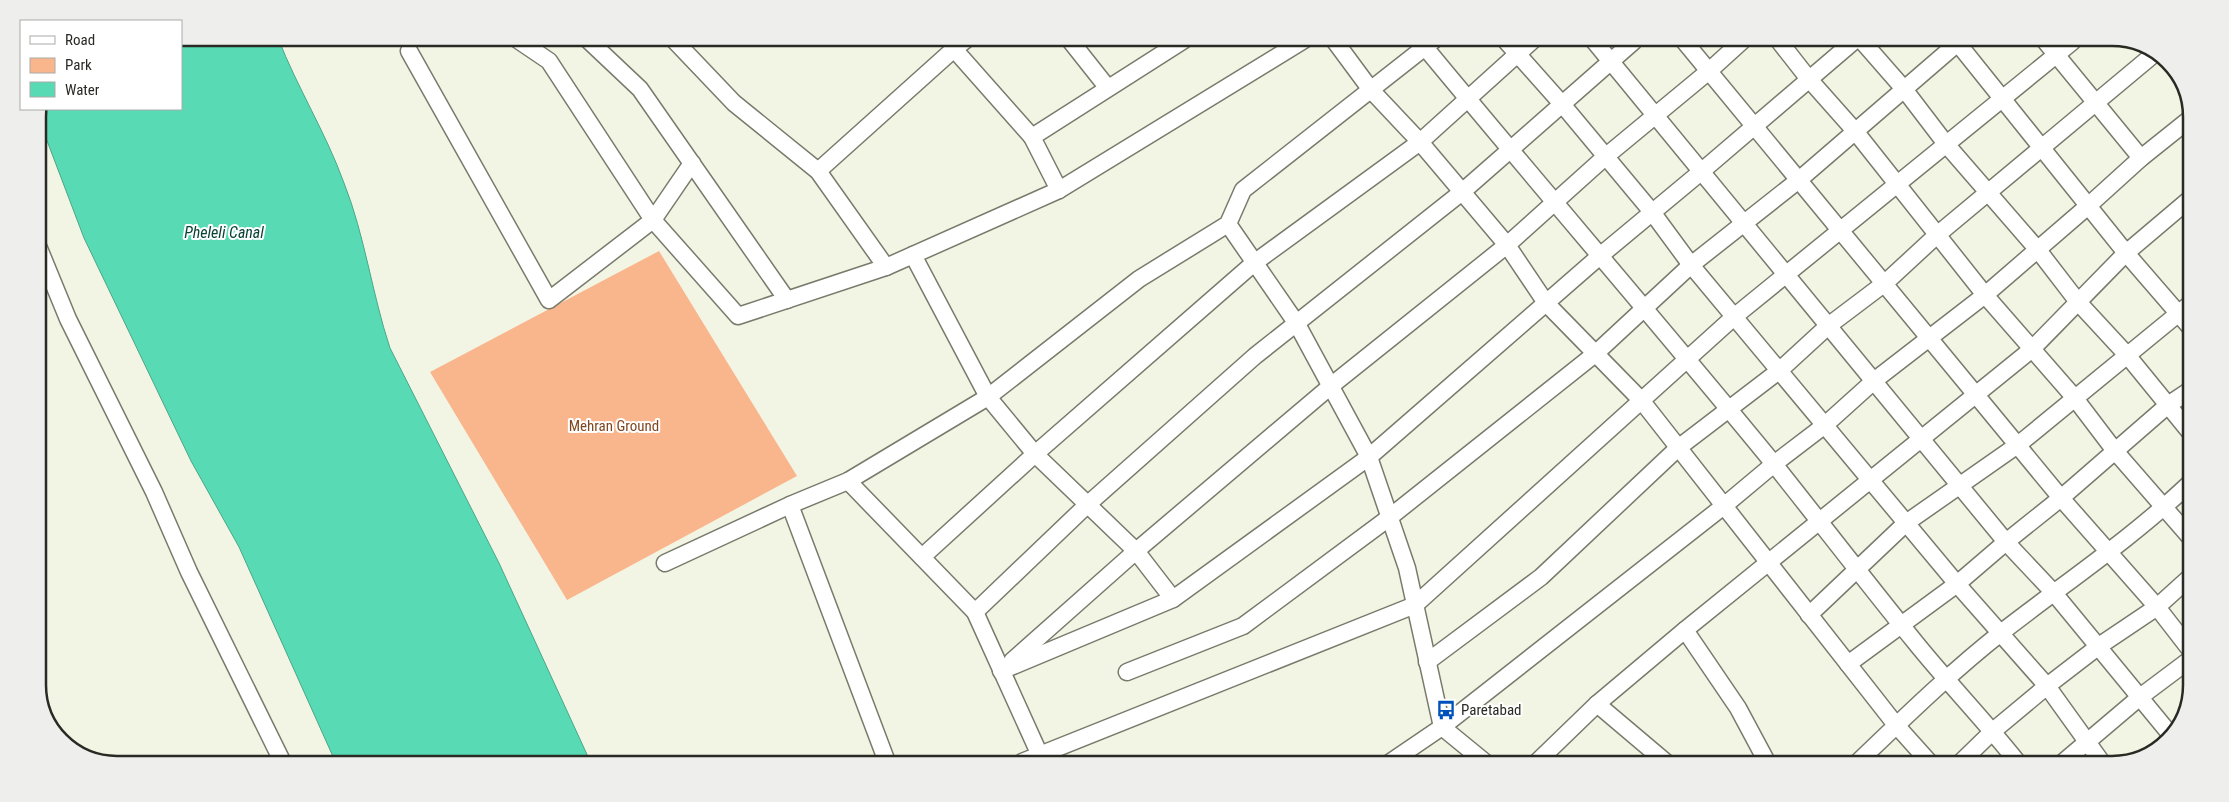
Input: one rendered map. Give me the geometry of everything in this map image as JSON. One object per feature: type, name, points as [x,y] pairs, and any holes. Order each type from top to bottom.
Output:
[{"type":"street","points":[[527,46],[549,61],[653,220],[738,316],[886,267],[1059,190],[1294,46]]},
{"type":"street","points":[[594,46],[640,89],[787,300]]},
{"type":"street","points":[[680,46],[734,103],[818,171],[886,267]]},
{"type":"street","points":[[818,171],[959,46]]},
{"type":"street","points":[[963,46],[1032,137],[1059,190]]},
{"type":"street","points":[[1074,46],[1106,88]]},
{"type":"street","points":[[1032,137],[1174,46]]},
{"type":"street","points":[[1338,46],[1371,90],[1420,142],[1507,245],[1546,303],[1641,400],[1896,725],[1924,756]]},
{"type":"street","points":[[665,563],[790,505],[848,481],[988,396],[1139,279],[1228,224],[1243,190],[1371,90],[1422,46]]},
{"type":"street","points":[[1428,46],[1466,100],[1601,255],[1642,308],[1774,464],[1946,680],[1993,731],[2012,756]]},
{"type":"street","points":[[1511,46],[1562,104],[1652,212],[1691,265],[1780,370],[1869,480],[2000,634],[2047,686],[2097,756]]},
{"type":"street","points":[[922,557],[1035,454],[1254,263],[1420,142],[1526,46]]},
{"type":"street","points":[[1599,46],[1785,275],[1875,380],[2006,542],[2054,593],[2167,730]]},
{"type":"street","points":[[975,612],[1087,505],[1255,356],[1462,192],[1628,46]]},
{"type":"street","points":[[1688,46],[2019,444],[2061,498],[2110,552],[2183,641]]},
{"type":"street","points":[[1001,670],[1136,551],[1332,385],[1507,245],[1654,114],[1709,71],[1736,46]]},
{"type":"street","points":[[1782,46],[1855,131],[1985,295],[2074,397],[2116,451],[2183,530]]},
{"type":"street","points":[[1001,670],[1173,599],[1370,457],[1601,255],[1848,46]]},
{"type":"street","points":[[1866,46],[1904,89],[1946,144],[2038,250],[2078,302],[2127,355],[2183,424]]},
{"type":"street","points":[[1127,672],[1243,626],[1390,517],[1595,354],[1642,308],[1691,265],[1800,179],[1953,46]]},
{"type":"street","points":[[1961,46],[2126,253],[2183,308]]},
{"type":"street","points":[[2048,46],[2141,158]]},
{"type":"street","points":[[1049,756],[1415,605],[1735,316],[2067,46]]},
{"type":"street","points":[[409,51],[549,300],[653,220],[692,163]]},
{"type":"street","points":[[1427,662],[1541,577],[1678,448],[1780,370],[1828,326],[1884,283],[1937,235],[2150,58]]},
{"type":"street","points":[[1400,756],[1442,727],[1825,425],[1875,380],[1985,295],[2141,158],[2183,124]]},
{"type":"street","points":[[1543,756],[1597,704],[1685,630],[1921,437],[2031,350],[2126,253],[2183,205]]},
{"type":"street","points":[[1228,224],[1297,324],[1370,457],[1407,568],[1442,727],[1477,756]]},
{"type":"street","points":[[913,255],[988,396],[1035,454],[1136,551],[1173,599]]},
{"type":"street","points":[[46,265],[68,319],[154,492],[189,572],[280,756]]},
{"type":"street","points":[[1809,615],[1906,523],[2019,444],[2074,397],[2183,310]]},
{"type":"street","points":[[1848,664],[1957,584],[2061,498],[2168,405],[2183,395]]},
{"type":"street","points":[[848,481],[975,612],[1041,756]]},
{"type":"street","points":[[1864,756],[1946,680],[2000,634],[2110,552],[2183,490]]},
{"type":"street","points":[[790,505],[885,756]]},
{"type":"street","points":[[1967,756],[1993,731],[2047,686],[2099,646],[2157,607],[2183,584]]},
{"type":"street","points":[[1685,630],[1738,708],[1764,756]]},
{"type":"street","points":[[2070,756],[2140,697],[2183,665]]},
{"type":"street","points":[[1597,704],[1659,756]]},
{"type":"green space","name":"Mehran Ground","points":[[659,251],[797,476],[567,600],[430,372]]},
{"type":"water","name":"Pheleli Canal","points":[[182,46],[282,46],[337,164],[358,224],[390,348],[499,563],[588,756],[333,756],[239,547],[191,461],[84,238],[46,138],[47,110],[182,110]]},
{"type":"place","name":"Paretabad","points":[[1446,710]]}]
